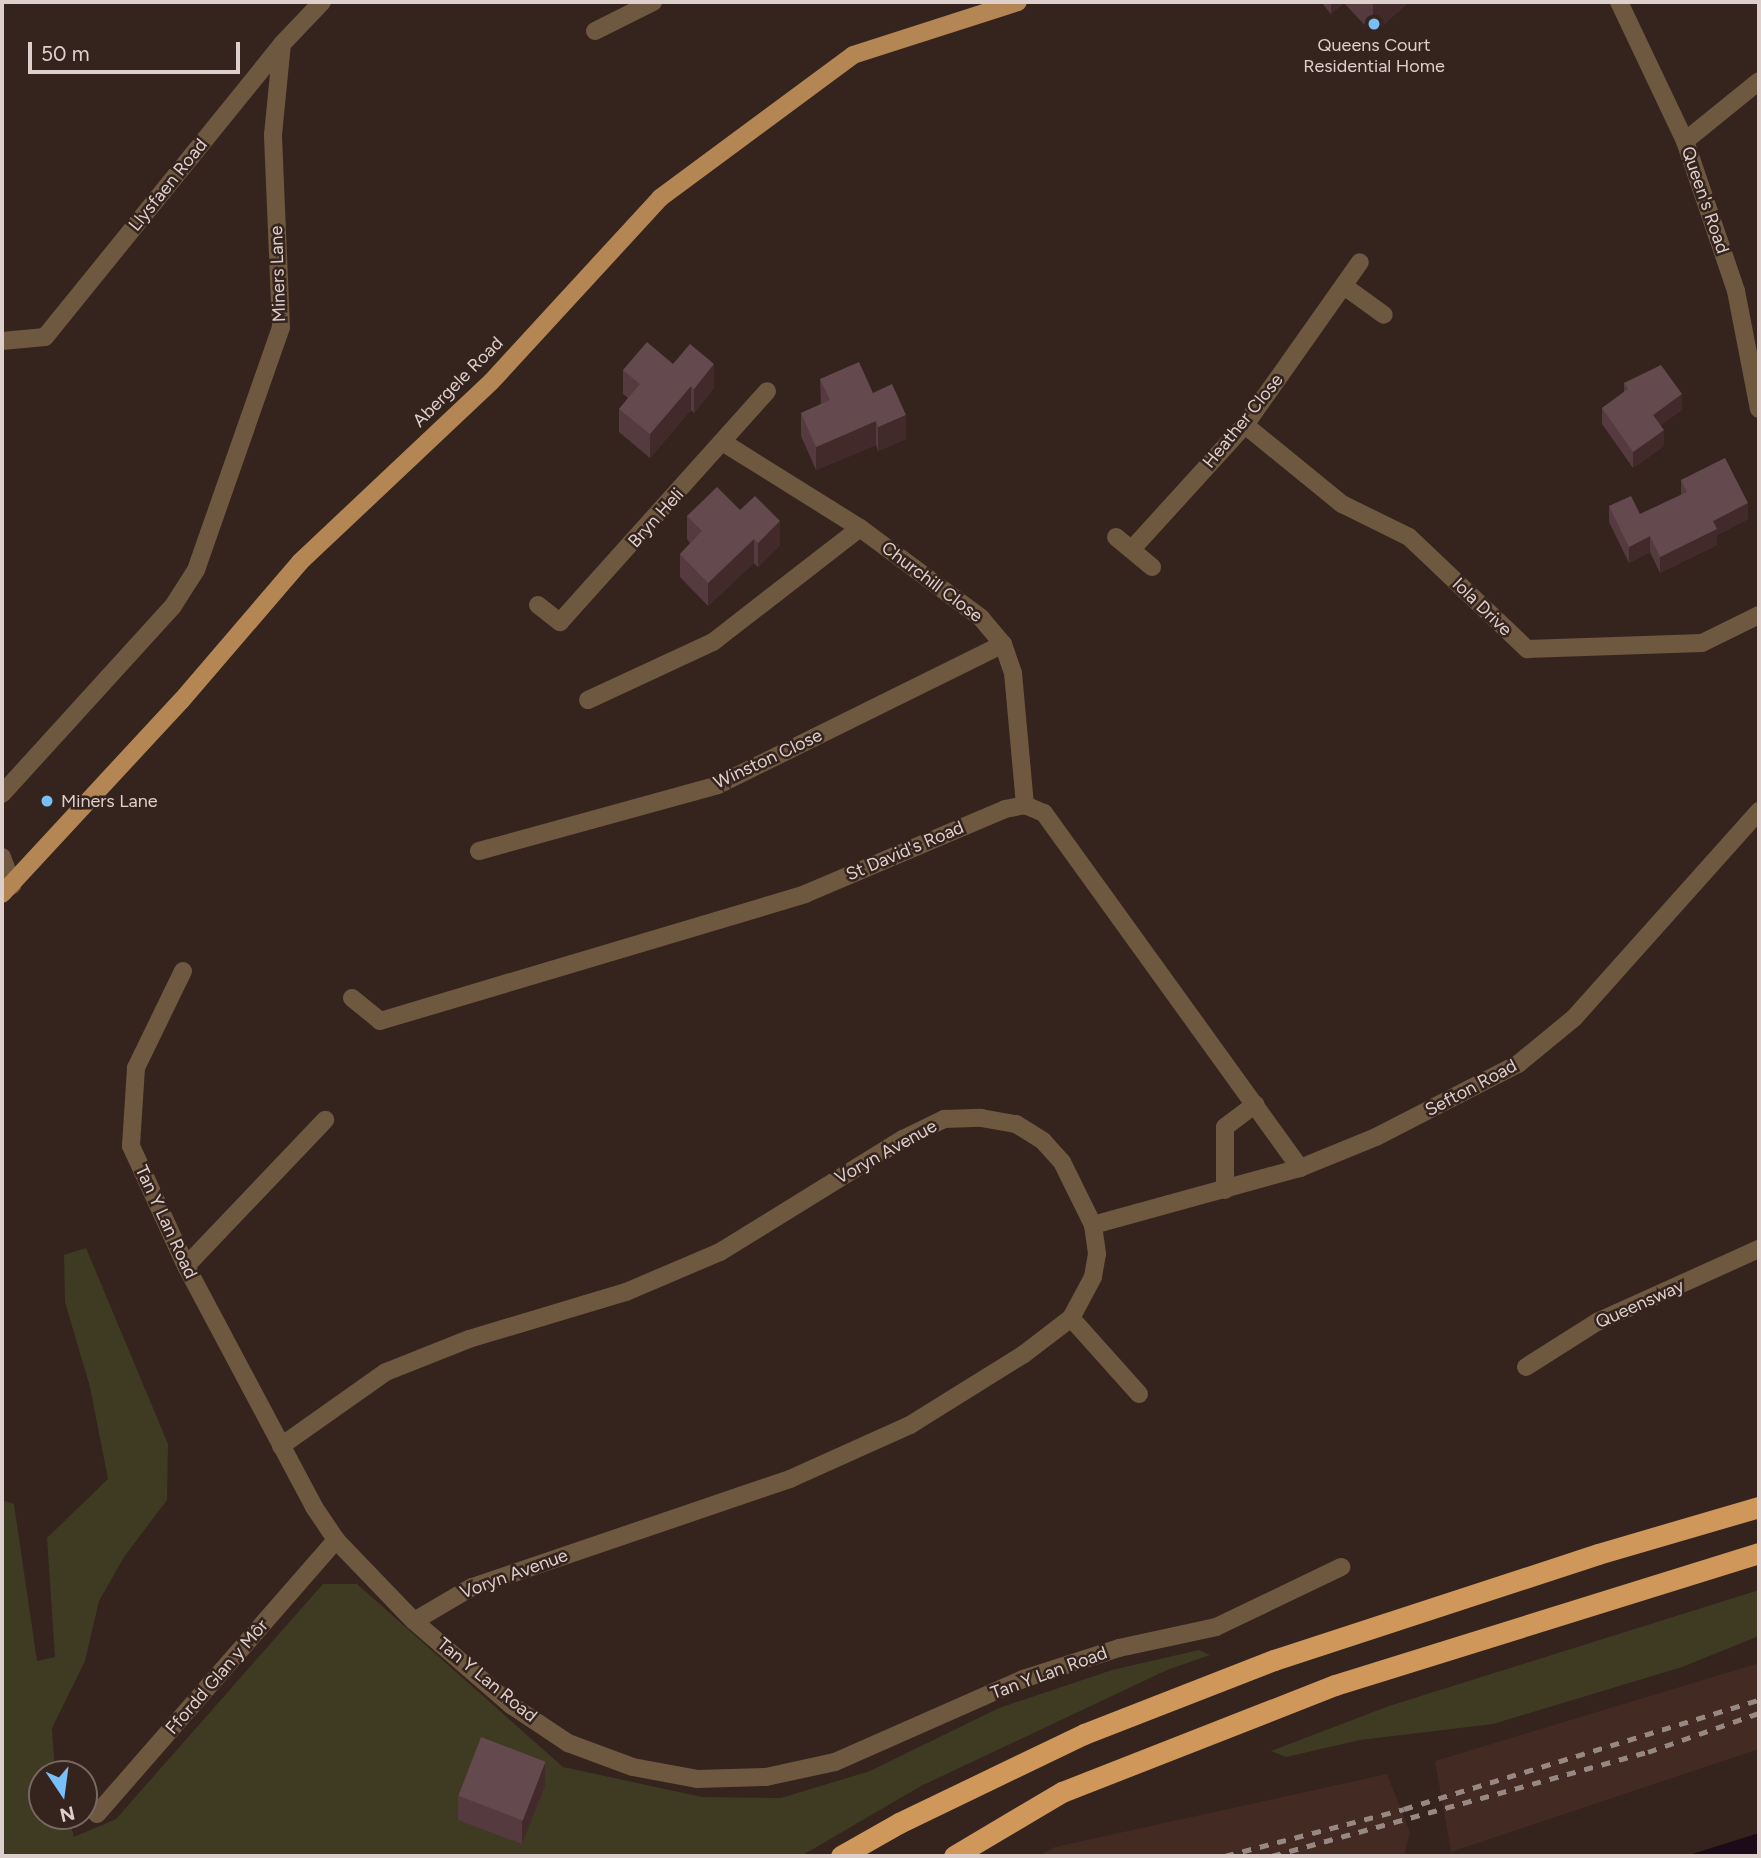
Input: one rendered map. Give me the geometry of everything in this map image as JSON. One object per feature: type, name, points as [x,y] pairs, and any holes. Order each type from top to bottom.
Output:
[{"type":"highway","points":[[841,1856],[899,1823],[1084,1734],[1274,1660],[1598,1554],[1759,1507]]},
{"type":"highway","points":[[954,1856],[1062,1792],[1335,1685],[1759,1553]]},
{"type":"main road","name":"Abergele Road","points":[[7,889],[181,701],[300,562],[491,382],[660,198],[853,55],[1017,2]]},
{"type":"street","name":"Llysfaen Road","points":[[2,341],[45,337],[282,44],[322,2]]},
{"type":"street","points":[[595,31],[653,2]]},
{"type":"street","name":"Queen's Road","points":[[1619,2],[1685,141],[1735,291],[1759,409]]},
{"type":"street","name":"Miners Lane","points":[[2,794],[173,606],[196,570],[281,327],[273,135],[282,44]]},
{"type":"street","points":[[1685,141],[1759,81]]},
{"type":"street","name":"Heather Close","points":[[1132,549],[1245,425],[1360,262]]},
{"type":"street","points":[[1344,286],[1384,315]]},
{"type":"street","name":"Bryn Heli","points":[[538,605],[561,622],[724,443],[766,391]]},
{"type":"street","name":"Iola Drive","points":[[1245,425],[1342,504],[1409,537],[1527,649],[1702,643],[1759,615]]},
{"type":"street","name":"Churchill Close","points":[[724,443],[860,528],[981,618],[1003,643],[1013,673],[1025,805]]},
{"type":"street","points":[[588,700],[713,642],[860,528]]},
{"type":"street","points":[[1115,537],[1152,567]]},
{"type":"street","name":"Winston Close","points":[[479,851],[718,785],[1003,643]]},
{"type":"street","points":[[1025,805],[1044,813],[1300,1168]]},
{"type":"street","name":"St David's Road","points":[[352,998],[380,1021],[805,894],[1005,809],[1025,805]]},
{"type":"street","name":"Sefton Road","points":[[1093,1225],[1300,1168],[1376,1137],[1518,1064],[1574,1018],[1759,811]]},
{"type":"street","points":[[2,857],[7,889]]},
{"type":"street","name":"Tan Y Lan Road","points":[[183,971],[136,1068],[131,1146],[186,1266],[281,1446],[337,1539],[414,1621],[511,1705],[568,1742],[633,1767],[697,1779],[766,1777],[835,1762],[1023,1679],[1119,1648],[1216,1627],[1341,1567]]},
{"type":"street","points":[[1225,1190],[1225,1127],[1255,1104]]},
{"type":"street","name":"Voryn Avenue","points":[[281,1446],[386,1372],[469,1339],[626,1292],[720,1252],[903,1139],[944,1119],[1016,1124],[1043,1141],[1062,1162],[1093,1225],[1097,1254],[1093,1277],[1071,1318],[1024,1354],[910,1425],[790,1479],[472,1587],[414,1621]]},
{"type":"street","points":[[186,1266],[325,1120]]},
{"type":"street","name":"Queensway","points":[[1526,1367],[1597,1322],[1759,1249]]},
{"type":"street","points":[[1071,1318],[1139,1394]]},
{"type":"street","name":"Ffordd Glan y Môr","points":[[98,1813],[337,1539]]},
{"type":"shaded area","points":[[86,1248],[168,1444],[167,1500],[124,1557],[99,1601],[85,1661],[52,1728],[54,1760],[28,1760],[28,1830],[72,1830],[74,1837],[90,1830],[98,1830],[98,1827],[116,1819],[323,1584],[357,1584],[563,1767],[702,1797],[781,1798],[870,1771],[999,1708],[1112,1670],[1199,1650],[1210,1655],[1167,1670],[921,1786],[801,1856],[2,1856],[2,1500],[14,1504],[37,1661],[55,1657],[47,1538],[108,1479],[90,1387],[65,1302],[64,1255]]},
{"type":"shaded area","points":[[1759,1590],[1759,1636],[1682,1667],[1493,1724],[1360,1740],[1286,1757],[1271,1751],[1389,1706]]},
{"type":"shaded area","points":[[1759,1663],[1759,1749],[1451,1852],[1435,1761]]},
{"type":"shaded area","points":[[1387,1774],[1410,1832],[1404,1856],[1038,1856],[1055,1847]]},
{"type":"shaded area","points":[[1759,1833],[1759,1856],[1686,1856]]},
{"type":"building","points":[[647,342],[673,364],[690,344],[714,364],[694,389],[691,386],[650,434],[619,409],[640,384],[623,370]]},
{"type":"building","points":[[859,362],[873,393],[892,384],[906,415],[878,427],[876,421],[816,447],[801,413],[830,400],[820,379]]},
{"type":"building","points":[[1661,365],[1682,394],[1653,415],[1664,430],[1633,452],[1602,408],[1628,389],[1624,383]]},
{"type":"building","points":[[1725,458],[1748,503],[1713,521],[1717,529],[1660,557],[1650,536],[1629,547],[1609,506],[1631,496],[1640,514],[1687,492],[1681,480]]},
{"type":"building","points":[[717,487],[740,510],[755,496],[780,521],[758,543],[754,539],[708,583],[680,554],[702,531],[687,516]]},
{"type":"building","points":[[481,1737],[545,1762],[523,1821],[458,1796]]},
{"type":"railway","points":[[1225,1856],[1404,1809],[1759,1700]]},
{"type":"railway","points":[[1272,1856],[1648,1752],[1759,1713]]},
{"type":"place","name":"Queens Court Residential Home","points":[[1374,24]]},
{"type":"place","name":"Miners Lane","points":[[47,801]]}]
